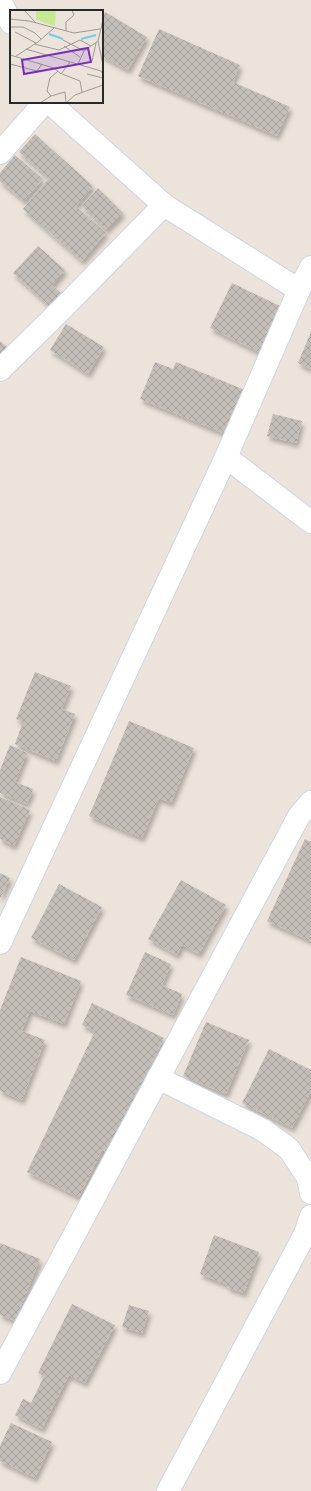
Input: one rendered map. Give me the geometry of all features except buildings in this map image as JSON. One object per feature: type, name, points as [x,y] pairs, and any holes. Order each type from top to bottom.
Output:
[{"type":"street","points":[[0,0],[10,21]]},
{"type":"street","points":[[0,153],[44,103]]},
{"type":"street","points":[[50,103],[164,205],[299,290]]},
{"type":"street","points":[[0,370],[164,205]]},
{"type":"street","points":[[0,943],[226,457],[299,290],[311,267]]},
{"type":"street","points":[[226,457],[311,522]]},
{"type":"street","points":[[0,1373],[299,816],[311,802]]},
{"type":"street","points":[[158,1078],[263,1130],[289,1150],[308,1178],[311,1193]]},
{"type":"street","points":[[168,1491],[305,1234],[311,1216]]}]
